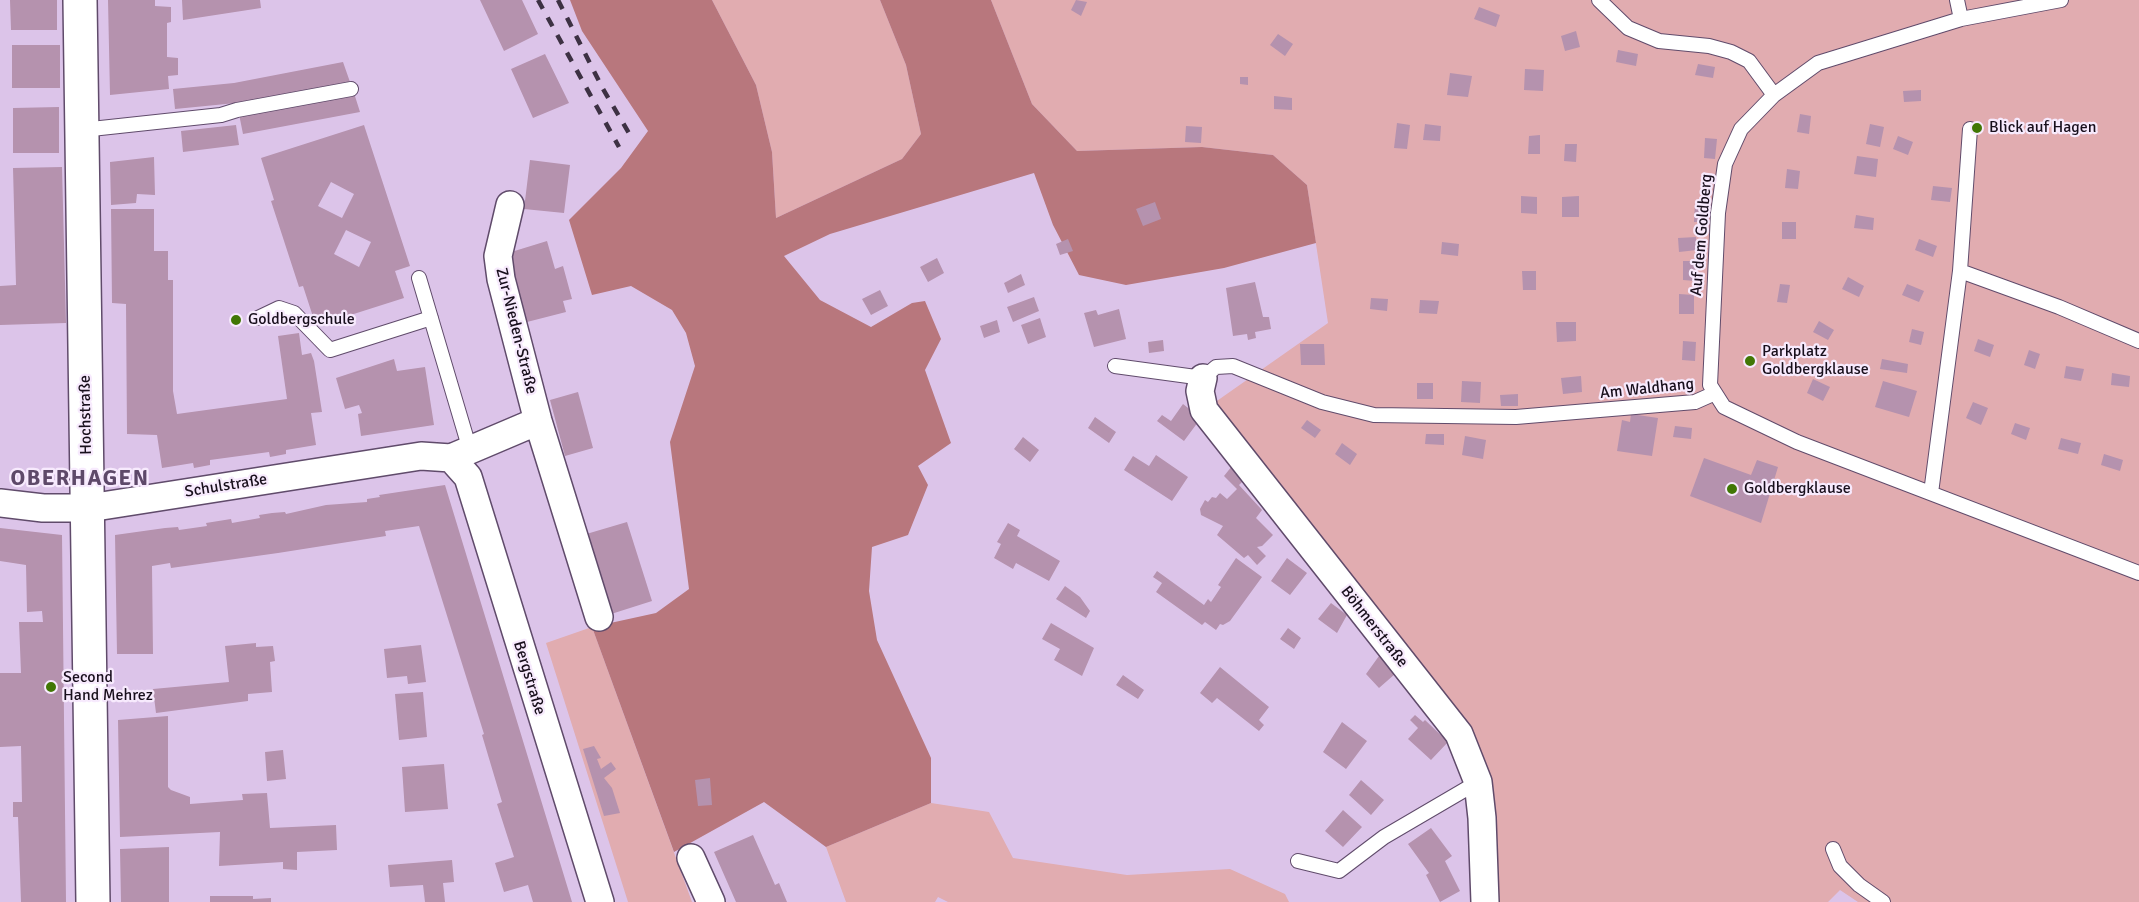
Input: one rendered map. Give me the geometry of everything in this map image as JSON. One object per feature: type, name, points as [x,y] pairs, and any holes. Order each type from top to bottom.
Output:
[{"type":"street","name":"Hochstraße","points":[[80,0],[93,902]]},
{"type":"street","name":"Zur-Nieden-Straße","points":[[510,205],[498,256],[500,267],[538,421],[599,617]]},
{"type":"street","name":"Böhmerstraße","points":[[1203,378],[1200,391],[1204,410],[1458,734],[1478,782],[1482,818],[1485,902]]},
{"type":"street","points":[[461,454],[538,421]]},
{"type":"street","name":"Schulstraße","points":[[0,504],[43,508],[88,508],[421,456],[461,454]]},
{"type":"street","name":"Bergstraße","points":[[461,454],[600,902]]},
{"type":"street","points":[[690,858],[711,902]]},
{"type":"lane","points":[[1599,0],[1628,28],[1659,41],[1709,46],[1731,52],[1749,61],[1774,95]]},
{"type":"lane","points":[[1957,0],[1960,19]]},
{"type":"lane","name":"Auf dem Goldberg","points":[[1713,394],[1709,375],[1718,213],[1725,164],[1741,129],[1774,95],[1818,63],[1960,19],[2061,0]]},
{"type":"lane","points":[[82,130],[222,115],[237,110],[351,89]]},
{"type":"lane","points":[[1931,493],[1960,271],[1970,129]]},
{"type":"lane","points":[[1960,271],[2059,307],[2139,341]]},
{"type":"lane","points":[[419,278],[431,318],[461,454]]},
{"type":"lane","points":[[258,318],[279,308],[294,313],[330,350],[431,318]]},
{"type":"lane","points":[[1115,366],[1203,378]]},
{"type":"lane","name":"Am Waldhang","points":[[1203,378],[1216,367],[1233,366],[1347,410],[1374,415],[1455,418],[1516,417],[1695,402],[1713,394],[1724,407],[1768,429],[2139,573]]},
{"type":"lane","points":[[1298,861],[1339,871],[1384,837],[1478,782]]},
{"type":"lane","points":[[1833,849],[1840,866],[1859,885],[1884,902]]},
{"type":"shaded area","points":[[570,0],[712,0],[756,85],[772,152],[776,218],[902,159],[921,134],[906,65],[880,0],[991,0],[1032,104],[1077,151],[1202,147],[1273,155],[1307,185],[1316,243],[1224,268],[1126,285],[1079,275],[1053,225],[1034,173],[830,234],[784,256],[820,300],[871,327],[912,303],[925,301],[941,339],[925,370],[951,443],[918,466],[928,485],[908,535],[872,547],[869,591],[877,640],[931,758],[931,803],[826,847],[764,802],[674,852],[592,627],[656,613],[689,589],[670,442],[695,366],[686,333],[672,310],[631,286],[592,295],[569,220],[621,168],[648,131],[582,31]]},
{"type":"shaded area","points":[[712,0],[880,0],[906,65],[921,134],[902,159],[776,218],[772,152],[756,85]]},
{"type":"shaded area","points":[[991,0],[2139,0],[2139,902],[1858,902],[1840,890],[1828,902],[1494,902],[1479,762],[1204,410],[1328,323],[1307,185],[1273,155],[1202,147],[1077,151],[1032,104]]},
{"type":"shaded area","points":[[592,627],[692,902],[628,902],[546,643]]},
{"type":"shaded area","points":[[931,803],[989,812],[1013,858],[1127,875],[1230,869],[1285,894],[1289,902],[948,902],[938,897],[935,902],[846,902],[826,847]]},
{"type":"building","points":[[10,0],[57,0],[57,30],[11,30]]},
{"type":"building","points":[[108,0],[155,0],[155,6],[171,7],[171,22],[167,23],[167,57],[178,58],[178,75],[168,76],[169,89],[110,95]]},
{"type":"building","points":[[182,0],[260,0],[261,8],[183,20]]},
{"type":"building","points":[[480,0],[522,0],[538,34],[504,51]]},
{"type":"building","points":[[1076,0],[1087,2],[1081,16],[1071,10]]},
{"type":"building","points":[[1479,7],[1500,15],[1496,27],[1474,19]]},
{"type":"building","points":[[1576,31],[1580,47],[1565,51],[1561,36]]},
{"type":"building","points":[[1278,34],[1293,44],[1285,56],[1270,45]]},
{"type":"building","points":[[12,45],[60,45],[60,88],[12,88]]},
{"type":"building","points":[[1618,50],[1638,54],[1636,66],[1616,62]]},
{"type":"building","points":[[545,54],[569,103],[533,118],[511,69]]},
{"type":"building","points":[[343,62],[350,82],[236,103],[175,109],[173,89],[234,83]]},
{"type":"building","points":[[1698,64],[1715,67],[1713,78],[1695,75]]},
{"type":"building","points":[[1525,69],[1544,70],[1543,91],[1524,90]]},
{"type":"building","points":[[1450,73],[1472,76],[1468,97],[1447,95]]},
{"type":"building","points":[[1240,77],[1248,77],[1248,85],[1240,84]]},
{"type":"building","points":[[1921,90],[1921,101],[1904,102],[1903,91]]},
{"type":"building","points":[[354,93],[360,112],[243,134],[239,114]]},
{"type":"building","points":[[1274,96],[1292,98],[1292,110],[1274,109]]},
{"type":"building","points":[[59,107],[59,153],[13,153],[13,108]]},
{"type":"building","points":[[1800,114],[1811,116],[1809,134],[1797,132]]},
{"type":"building","points":[[1397,123],[1410,125],[1407,149],[1394,148]]},
{"type":"building","points":[[1425,124],[1441,126],[1440,141],[1423,140]]},
{"type":"building","points":[[1870,124],[1884,127],[1880,147],[1866,144]]},
{"type":"building","points":[[236,125],[239,145],[183,152],[181,131]]},
{"type":"building","points":[[364,125],[410,266],[395,271],[404,298],[316,326],[303,286],[299,287],[271,201],[274,200],[261,158]],"holes":[[[331,182],[354,194],[342,218],[318,206]],[[346,230],[371,242],[359,267],[334,254]]]},
{"type":"building","points":[[1186,126],[1202,127],[1201,143],[1185,142]]},
{"type":"building","points":[[1540,135],[1540,154],[1528,154],[1529,136]]},
{"type":"building","points":[[1898,136],[1913,142],[1908,155],[1893,149]]},
{"type":"building","points":[[1705,138],[1717,139],[1715,159],[1704,158]]},
{"type":"building","points":[[1565,144],[1577,144],[1576,162],[1564,161]]},
{"type":"building","points":[[1857,156],[1878,159],[1876,177],[1854,174]]},
{"type":"building","points":[[154,157],[155,195],[137,194],[136,203],[111,205],[110,162]]},
{"type":"building","points":[[530,160],[570,165],[564,213],[524,209]]},
{"type":"building","points":[[62,167],[66,323],[0,325],[0,286],[16,285],[13,168]]},
{"type":"building","points":[[1787,169],[1800,171],[1798,189],[1785,188]]},
{"type":"building","points":[[1933,186],[1952,188],[1950,202],[1931,200]]},
{"type":"building","points":[[1521,196],[1537,197],[1537,214],[1521,213]]},
{"type":"building","points":[[1579,196],[1579,217],[1562,217],[1562,197]]},
{"type":"building","points":[[1155,202],[1161,219],[1143,226],[1136,209]]},
{"type":"building","points":[[1695,203],[1708,203],[1708,222],[1694,222]]},
{"type":"building","points":[[111,209],[154,209],[154,251],[168,251],[168,280],[173,280],[173,391],[177,414],[287,399],[278,336],[299,333],[302,355],[311,353],[314,361],[322,412],[311,413],[316,445],[286,450],[286,454],[270,457],[269,452],[210,460],[210,465],[194,468],[193,463],[162,468],[157,435],[127,434],[126,304],[112,303]]},
{"type":"building","points":[[1856,215],[1874,218],[1873,230],[1854,228]]},
{"type":"building","points":[[1782,222],[1796,222],[1796,239],[1782,239]]},
{"type":"building","points":[[1696,237],[1697,250],[1679,252],[1678,238]]},
{"type":"building","points":[[1068,239],[1073,251],[1060,255],[1056,244]]},
{"type":"building","points":[[1919,239],[1937,246],[1933,257],[1915,250]]},
{"type":"building","points":[[547,241],[555,269],[563,266],[572,299],[563,301],[566,312],[527,322],[508,253]]},
{"type":"building","points":[[1442,242],[1459,244],[1458,256],[1441,254]]},
{"type":"building","points":[[937,258],[944,273],[928,282],[920,267]]},
{"type":"building","points":[[1683,261],[1696,261],[1695,281],[1683,280]]},
{"type":"building","points":[[1522,271],[1536,271],[1536,290],[1523,290]]},
{"type":"building","points":[[1021,274],[1025,285],[1008,293],[1004,283]]},
{"type":"building","points":[[1848,277],[1864,286],[1859,297],[1842,289]]},
{"type":"building","points":[[1255,282],[1263,317],[1269,317],[1271,329],[1255,332],[1256,338],[1248,340],[1247,334],[1233,336],[1226,288]]},
{"type":"building","points":[[1780,284],[1790,285],[1787,303],[1777,302]]},
{"type":"building","points":[[1907,284],[1924,291],[1919,302],[1902,295]]},
{"type":"building","points":[[880,290],[888,306],[871,315],[862,299]]},
{"type":"building","points":[[1679,294],[1694,295],[1694,314],[1679,314]]},
{"type":"building","points":[[1034,297],[1039,311],[1013,322],[1007,307]]},
{"type":"building","points":[[1371,298],[1388,299],[1387,311],[1370,309]]},
{"type":"building","points":[[1420,300],[1439,301],[1437,314],[1419,313]]},
{"type":"building","points":[[1119,309],[1126,339],[1094,347],[1084,313],[1096,310],[1098,315]]},
{"type":"building","points":[[1040,318],[1046,337],[1028,344],[1021,325]]},
{"type":"building","points":[[997,320],[1000,332],[984,338],[980,326]]},
{"type":"building","points":[[1819,321],[1834,330],[1828,340],[1813,332]]},
{"type":"building","points":[[1556,322],[1576,322],[1576,341],[1557,342]]},
{"type":"building","points":[[1912,329],[1924,332],[1921,345],[1909,342]]},
{"type":"building","points":[[1978,339],[1994,345],[1990,357],[1974,351]]},
{"type":"building","points":[[1163,340],[1164,351],[1149,353],[1148,342]]},
{"type":"building","points":[[1683,341],[1696,342],[1695,361],[1682,360]]},
{"type":"building","points":[[1300,344],[1324,344],[1325,365],[1301,365]]},
{"type":"building","points":[[2029,350],[2040,354],[2035,369],[2024,365]]},
{"type":"building","points":[[394,359],[397,371],[425,367],[434,425],[361,436],[358,414],[362,413],[359,405],[345,409],[336,378]]},
{"type":"building","points":[[1882,359],[1908,364],[1907,373],[1880,369]]},
{"type":"building","points":[[2066,366],[2084,369],[2081,381],[2064,378]]},
{"type":"building","points":[[2112,373],[2130,376],[2129,387],[2111,385]]},
{"type":"building","points":[[1581,376],[1582,392],[1563,394],[1561,378]]},
{"type":"building","points":[[1813,379],[1830,387],[1823,401],[1807,393]]},
{"type":"building","points":[[1462,381],[1481,382],[1480,403],[1461,402]]},
{"type":"building","points":[[1883,381],[1917,391],[1909,417],[1875,407]]},
{"type":"building","points":[[1417,383],[1433,383],[1433,399],[1417,399]]},
{"type":"building","points":[[578,392],[593,448],[565,456],[550,400]]},
{"type":"building","points":[[1518,394],[1518,406],[1501,406],[1500,395]]},
{"type":"building","points":[[1973,402],[1988,408],[1981,425],[1966,418]]},
{"type":"building","points":[[1183,404],[1201,418],[1184,441],[1157,421],[1162,415],[1171,421]]},
{"type":"building","points":[[1631,414],[1658,418],[1652,456],[1617,451],[1622,420],[1630,422]]},
{"type":"building","points":[[1095,417],[1116,432],[1109,443],[1088,428]]},
{"type":"building","points":[[1307,420],[1321,430],[1315,438],[1301,428]]},
{"type":"building","points":[[2015,423],[2030,428],[2026,440],[2011,434]]},
{"type":"building","points":[[1675,426],[1692,428],[1691,439],[1673,437]]},
{"type":"building","points":[[1426,434],[1444,434],[1444,445],[1425,444]]},
{"type":"building","points":[[1465,436],[1486,440],[1483,459],[1462,455]]},
{"type":"building","points":[[1023,437],[1039,450],[1030,462],[1014,449]]},
{"type":"building","points":[[2061,438],[2081,443],[2078,454],[2058,449]]},
{"type":"building","points":[[1342,443],[1357,454],[1350,465],[1335,454]]},
{"type":"building","points":[[2104,454],[2123,460],[2120,471],[2101,465]]},
{"type":"building","points":[[1156,455],[1188,477],[1172,501],[1124,470],[1133,456],[1149,466]]},
{"type":"building","name":"Goldbergklause","points":[[1704,458],[1751,475],[1757,460],[1778,467],[1761,523],[1690,496]]},
{"type":"building","points":[[1232,466],[1245,479],[1239,485],[1262,510],[1256,518],[1273,535],[1262,546],[1257,547],[1266,556],[1257,565],[1248,555],[1244,558],[1217,535],[1223,526],[1201,515],[1200,509],[1205,500],[1208,502],[1220,493],[1227,499],[1237,489],[1224,476]]},
{"type":"building","points":[[445,485],[572,902],[533,902],[528,885],[504,892],[495,863],[514,857],[497,804],[502,802],[482,735],[484,734],[419,526],[385,531],[386,536],[278,553],[171,568],[170,563],[152,566],[153,654],[117,654],[115,535],[165,528],[178,527],[179,530],[207,526],[206,523],[231,519],[232,523],[260,518],[259,515],[285,512],[286,514],[326,505],[367,502],[367,499],[380,497],[379,495]]},
{"type":"building","points":[[627,522],[652,601],[608,615],[583,535]]},
{"type":"building","points":[[1008,523],[1020,530],[1017,536],[1060,561],[1049,581],[1016,563],[1013,569],[994,558],[1001,544],[997,542]]},
{"type":"building","points":[[0,528],[62,535],[66,902],[21,902],[18,817],[13,817],[13,802],[22,802],[21,746],[0,747],[0,673],[21,673],[19,622],[43,622],[42,611],[27,612],[26,565],[0,561]]},
{"type":"building","points":[[1236,558],[1262,577],[1230,621],[1223,625],[1220,624],[1216,630],[1205,622],[1202,625],[1156,592],[1162,583],[1153,577],[1157,571],[1204,605],[1208,599],[1211,602],[1221,587],[1218,585]]},
{"type":"building","points":[[1287,558],[1307,573],[1290,595],[1271,581]]},
{"type":"building","points":[[1065,586],[1080,597],[1090,611],[1086,618],[1056,599]]},
{"type":"building","points":[[1331,603],[1347,615],[1337,633],[1318,619]]},
{"type":"building","points":[[1051,623],[1094,648],[1082,676],[1054,660],[1060,649],[1042,639]]},
{"type":"building","points":[[1288,628],[1301,638],[1294,649],[1280,639]]},
{"type":"building","points":[[256,643],[256,647],[273,646],[275,661],[270,662],[272,692],[248,694],[248,701],[156,713],[153,689],[229,682],[225,646]]},
{"type":"building","points":[[421,645],[426,682],[408,684],[407,676],[387,678],[384,649]]},
{"type":"building","points":[[1379,656],[1395,674],[1379,688],[1366,674]]},
{"type":"building","points":[[1220,667],[1269,707],[1259,720],[1264,725],[1259,731],[1217,698],[1212,703],[1200,693]]},
{"type":"building","points":[[1123,675],[1144,690],[1138,699],[1116,685]]},
{"type":"building","points":[[423,692],[427,737],[399,740],[395,694]]},
{"type":"building","points":[[1415,715],[1423,722],[1425,720],[1448,742],[1431,760],[1408,739],[1418,728],[1410,720]]},
{"type":"building","points":[[168,716],[168,787],[171,790],[190,797],[190,804],[243,800],[242,794],[267,793],[270,828],[336,825],[337,850],[297,852],[297,870],[283,869],[283,862],[219,866],[220,832],[120,837],[118,720]]},
{"type":"building","points":[[1342,722],[1367,741],[1346,769],[1323,752]]},
{"type":"building","points":[[594,746],[601,758],[597,759],[601,769],[611,762],[616,769],[604,778],[612,788],[620,813],[604,816],[583,749]]},
{"type":"building","points":[[283,750],[286,779],[267,781],[265,752]]},
{"type":"building","points":[[444,764],[448,809],[405,812],[402,767]]},
{"type":"building","points":[[710,778],[712,805],[698,806],[695,780]]},
{"type":"building","points":[[1361,780],[1384,800],[1371,815],[1349,795]]},
{"type":"building","points":[[1343,810],[1362,827],[1343,847],[1325,831]]},
{"type":"building","points":[[1431,828],[1452,856],[1445,861],[1460,891],[1440,902],[1426,875],[1429,873],[1408,844]]},
{"type":"building","points":[[753,835],[775,885],[779,883],[787,902],[736,902],[714,852]]},
{"type":"building","points":[[169,847],[169,902],[121,902],[120,849]]},
{"type":"building","points":[[452,860],[454,882],[443,883],[445,902],[425,902],[423,885],[390,887],[388,865]]},
{"type":"building","points":[[210,896],[253,896],[253,899],[271,898],[271,902],[210,902]]},
{"type":"railway","points":[[538,0],[619,147]]},
{"type":"railway","points":[[558,0],[603,89],[633,140]]},
{"type":"place","name":"Blick auf Hagen","points":[[1977,128]]},
{"type":"place","name":"Goldbergschule","points":[[236,320]]},
{"type":"place","name":"Parkplatz Goldbergklause","points":[[1750,361]]},
{"type":"place","name":"Goldbergklause","points":[[1732,489]]},
{"type":"place","name":"Second Hand Mehrez","points":[[51,687]]},
{"type":"district","name":"OBERHAGEN","points":[[80,479]]}]
